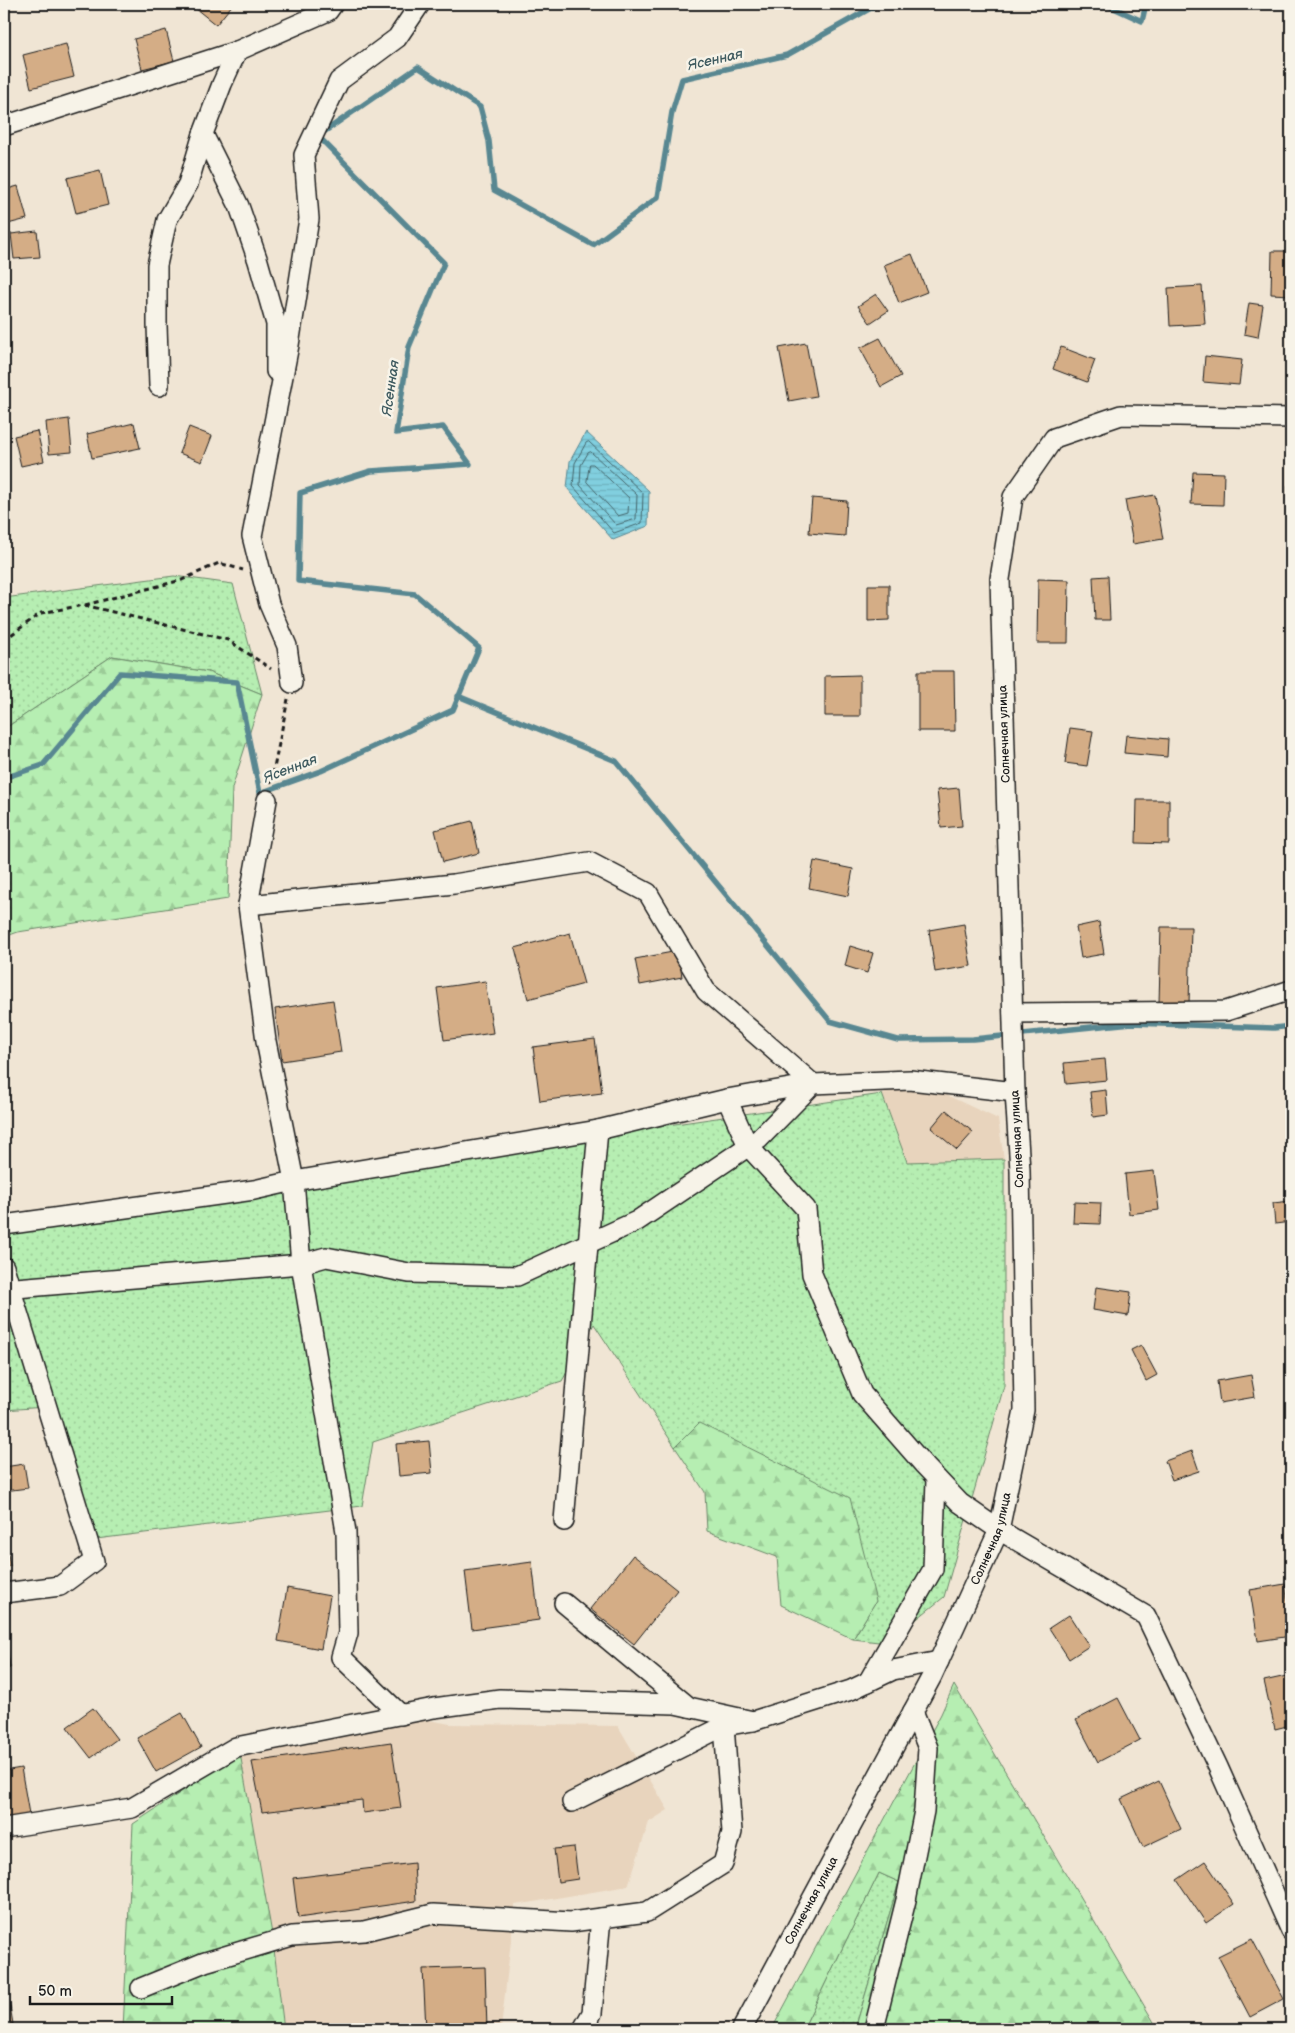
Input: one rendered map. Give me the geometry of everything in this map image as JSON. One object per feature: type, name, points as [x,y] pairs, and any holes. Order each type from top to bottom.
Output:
[{"type":"street","points":[[4,126],[236,51],[328,11],[332,4]]},
{"type":"street","points":[[292,683],[287,646],[269,604],[252,536],[289,345],[309,219],[304,155],[339,81],[397,38],[420,4]]},
{"type":"street","points":[[159,386],[156,325],[157,265],[167,220],[188,184],[203,134],[236,51]]},
{"type":"street","points":[[203,134],[238,206],[258,261],[276,324],[275,417]]},
{"type":"street","name":"Солнечная улица","points":[[742,2029],[939,1661],[999,1530],[1024,1410],[1020,1170],[1012,1013],[1000,579],[1013,497],[1054,438],[1121,416],[1291,418]]},
{"type":"street","points":[[267,800],[248,906],[266,1041],[294,1182],[300,1264],[346,1532],[348,1633],[341,1657],[401,1715]]},
{"type":"street","points":[[248,906],[454,884],[589,862],[648,893],[706,991],[812,1084]]},
{"type":"street","points":[[1012,1013],[1226,1011],[1291,990]]},
{"type":"street","points":[[4,1225],[254,1190],[598,1130],[727,1099],[812,1084],[910,1080],[1015,1092]]},
{"type":"street","points":[[7,1288],[300,1264],[326,1257],[409,1274],[517,1276],[637,1221],[759,1139],[812,1084]]},
{"type":"street","points":[[727,1099],[748,1146],[806,1209],[812,1274],[862,1394],[936,1479],[960,1503],[999,1530],[1146,1616],[1218,1767],[1291,1931]]},
{"type":"street","points":[[564,1521],[598,1130]]},
{"type":"street","points":[[4,1268],[7,1288],[94,1561],[60,1586],[4,1593]]},
{"type":"street","points":[[868,1682],[933,1569],[936,1479]]},
{"type":"street","points":[[564,1603],[689,1707]]},
{"type":"street","points":[[572,1802],[724,1726],[754,1721],[851,1690],[893,1670],[939,1661]]},
{"type":"street","points":[[4,1828],[132,1808],[236,1748],[401,1715],[500,1699],[675,1704],[754,1721]]},
{"type":"street","points":[[874,2029],[906,1900],[924,1811],[928,1748],[913,1711]]},
{"type":"street","points":[[141,1988],[205,1962],[292,1936],[364,1931],[433,1914],[571,1922],[647,1912],[723,1864],[732,1832],[724,1726]]},
{"type":"street","points":[[583,2029],[592,2013],[601,1918]]},
{"type":"path","points":[[4,640],[41,612],[84,606],[182,580],[219,562],[245,571]]},
{"type":"path","points":[[84,606],[228,640],[292,683],[272,779]]},
{"type":"shaded area","points":[[916,1081],[998,1119],[1004,1159],[907,1162],[882,1094]]},
{"type":"shaded area","points":[[401,1715],[450,1724],[618,1726],[668,1810],[649,1822],[628,1886],[515,1905],[501,2029],[284,2029],[272,1934],[240,1753]]},
{"type":"green space","points":[[174,576],[233,584],[262,694],[208,672],[112,656],[4,729],[4,598]]},
{"type":"green space","points":[[112,656],[208,672],[262,694],[232,788],[228,899],[18,932],[4,937],[4,729]]},
{"type":"green space","points":[[882,1094],[907,1162],[1004,1159],[1004,1386],[944,1597],[887,1643],[853,1639],[876,1601],[699,1423],[675,1447],[594,1324],[562,1381],[373,1442],[362,1506],[80,1541],[45,1407],[4,1410],[4,1229],[620,1132]]},
{"type":"green space","points":[[699,1423],[850,1498],[876,1601],[853,1639],[781,1605],[777,1557],[707,1531],[705,1492],[675,1447]]},
{"type":"green space","points":[[954,1685],[1158,2029],[855,2029],[899,1882],[879,1873],[803,2029],[772,2029],[941,1714]]},
{"type":"green space","points":[[240,1753],[272,1934],[284,2029],[123,2029],[133,1824]]},
{"type":"green space","points":[[879,1873],[899,1882],[855,2029],[803,2029]]},
{"type":"water","points":[[586,432],[649,491],[648,526],[613,540],[567,488],[570,461]]},
{"type":"building","points":[[190,4],[233,4],[216,25]]},
{"type":"building","points":[[166,30],[174,61],[142,69],[134,39]]},
{"type":"building","points":[[66,44],[74,77],[31,88],[23,55]]},
{"type":"building","points":[[100,170],[108,205],[76,213],[67,178]]},
{"type":"building","points":[[18,186],[27,219],[4,225],[4,190]]},
{"type":"building","points":[[37,231],[40,257],[14,259],[11,234]]},
{"type":"building","points":[[1272,251],[1291,251],[1291,295],[1271,294]]},
{"type":"building","points":[[912,254],[927,292],[899,303],[884,265]]},
{"type":"building","points":[[1202,286],[1205,324],[1170,326],[1168,288]]},
{"type":"building","points":[[876,294],[888,311],[870,323],[858,306]]},
{"type":"building","points":[[1249,303],[1263,305],[1258,337],[1244,334]]},
{"type":"building","points":[[880,338],[901,376],[881,387],[860,348]]},
{"type":"building","points":[[806,343],[816,396],[789,401],[779,348]]},
{"type":"building","points":[[1061,347],[1095,360],[1087,382],[1053,369]]},
{"type":"building","points":[[1205,356],[1242,360],[1239,385],[1203,382]]},
{"type":"building","points":[[69,419],[72,452],[49,454],[46,422]]},
{"type":"building","points":[[134,423],[140,448],[92,458],[87,434]]},
{"type":"building","points":[[189,427],[212,436],[202,462],[179,453]]},
{"type":"building","points":[[37,431],[44,461],[21,466],[14,436]]},
{"type":"building","points":[[1193,472],[1224,473],[1223,505],[1191,504]]},
{"type":"building","points":[[1288,485],[1291,485],[1291,511],[1288,511]]},
{"type":"building","points":[[1155,495],[1163,539],[1133,544],[1125,500]]},
{"type":"building","points":[[812,498],[847,501],[845,536],[809,533]]},
{"type":"building","points":[[1108,576],[1110,620],[1095,620],[1093,577]]},
{"type":"building","points":[[1038,579],[1069,580],[1068,643],[1037,643]]},
{"type":"building","points":[[868,585],[889,585],[889,620],[868,621]]},
{"type":"building","points":[[918,671],[954,671],[955,731],[918,731]]},
{"type":"building","points":[[860,675],[860,716],[825,716],[825,676]]},
{"type":"building","points":[[1070,728],[1093,731],[1087,766],[1065,763]]},
{"type":"building","points":[[1126,735],[1168,739],[1167,757],[1124,753]]},
{"type":"building","points":[[959,788],[962,826],[941,828],[937,790]]},
{"type":"building","points":[[1137,800],[1169,800],[1169,844],[1136,843]]},
{"type":"building","points":[[472,821],[479,853],[443,862],[435,830]]},
{"type":"building","points":[[814,861],[853,869],[848,896],[809,888]]},
{"type":"building","points":[[1099,922],[1104,954],[1081,958],[1076,927]]},
{"type":"building","points":[[964,924],[971,966],[935,972],[929,930]]},
{"type":"building","points":[[1161,927],[1191,927],[1189,1004],[1159,1003]]},
{"type":"building","points":[[570,933],[584,984],[528,999],[515,948]]},
{"type":"building","points":[[850,946],[873,953],[867,973],[845,966]]},
{"type":"building","points":[[678,951],[682,977],[640,985],[635,959]]},
{"type":"building","points":[[485,981],[493,1033],[444,1040],[437,988]]},
{"type":"building","points":[[333,1000],[341,1052],[282,1061],[275,1009]]},
{"type":"building","points":[[595,1039],[602,1093],[540,1101],[533,1047]]},
{"type":"building","points":[[1105,1059],[1107,1080],[1066,1084],[1064,1063]]},
{"type":"building","points":[[1106,1090],[1108,1115],[1093,1117],[1090,1092]]},
{"type":"building","points":[[946,1110],[973,1132],[957,1150],[931,1128]]},
{"type":"building","points":[[1154,1171],[1159,1210],[1129,1214],[1125,1174]]},
{"type":"building","points":[[1291,1201],[1291,1222],[1275,1224],[1273,1203]]},
{"type":"building","points":[[1074,1202],[1101,1203],[1100,1224],[1073,1223]]},
{"type":"building","points":[[1096,1287],[1131,1292],[1128,1316],[1093,1310]]},
{"type":"building","points":[[1141,1345],[1157,1375],[1146,1381],[1131,1350]]},
{"type":"building","points":[[1251,1375],[1255,1397],[1220,1403],[1217,1381]]},
{"type":"building","points":[[429,1441],[432,1473],[399,1476],[396,1444]]},
{"type":"building","points":[[1192,1451],[1199,1471],[1172,1480],[1165,1461]]},
{"type":"building","points":[[24,1464],[28,1488],[4,1491],[4,1467]]},
{"type":"building","points":[[4,1530],[10,1566],[4,1567]]},
{"type":"building","points":[[633,1555],[677,1590],[634,1644],[590,1609]]},
{"type":"building","points":[[532,1562],[539,1620],[472,1629],[465,1571]]},
{"type":"building","points":[[1285,1584],[1291,1622],[1291,1636],[1258,1641],[1250,1590]]},
{"type":"building","points":[[287,1588],[330,1596],[321,1649],[278,1641]]},
{"type":"building","points":[[1069,1615],[1089,1646],[1069,1659],[1049,1628]]},
{"type":"building","points":[[4,1629],[10,1668],[4,1669]]},
{"type":"building","points":[[1291,1675],[1291,1725],[1275,1729],[1264,1681]]},
{"type":"building","points":[[1118,1698],[1140,1740],[1098,1762],[1076,1720]]},
{"type":"building","points":[[93,1708],[117,1739],[91,1758],[67,1727]]},
{"type":"building","points":[[182,1713],[201,1747],[156,1772],[137,1738]]},
{"type":"building","points":[[391,1742],[401,1808],[363,1813],[362,1800],[262,1812],[252,1762]]},
{"type":"building","points":[[21,1768],[30,1820],[4,1825],[4,1771]]},
{"type":"building","points":[[1159,1781],[1181,1829],[1143,1847],[1121,1799]]},
{"type":"building","points":[[574,1847],[578,1879],[558,1882],[554,1849]]},
{"type":"building","points":[[1205,1861],[1234,1904],[1206,1923],[1177,1880]]},
{"type":"building","points":[[414,1863],[416,1901],[298,1918],[293,1878]]},
{"type":"building","points":[[4,1918],[10,1957],[4,1958]]},
{"type":"building","points":[[1252,1939],[1284,1999],[1250,2017],[1218,1956]]},
{"type":"building","points":[[485,1967],[487,2029],[426,2029],[423,1969]]},
{"type":"building","points":[[9,2000],[13,2024],[4,2025],[4,2001]]},
{"type":"waterway","name":"Ясенная","points":[[4,778],[43,765],[120,673],[237,682],[260,793],[321,771],[453,710],[479,648],[415,594],[298,581],[300,493],[371,471],[470,464],[443,427],[396,433],[409,347],[444,263],[318,136],[418,67],[480,107],[489,141],[494,190],[593,245],[658,197],[672,112],[682,79],[787,55],[878,4]]},
{"type":"waterway","name":"Ясенная","points":[[1105,4],[1142,21],[1146,4]]},
{"type":"waterway","points":[[458,696],[616,761],[830,1021],[898,1040],[973,1039],[1132,1023],[1274,1028],[1291,1026]]}]
